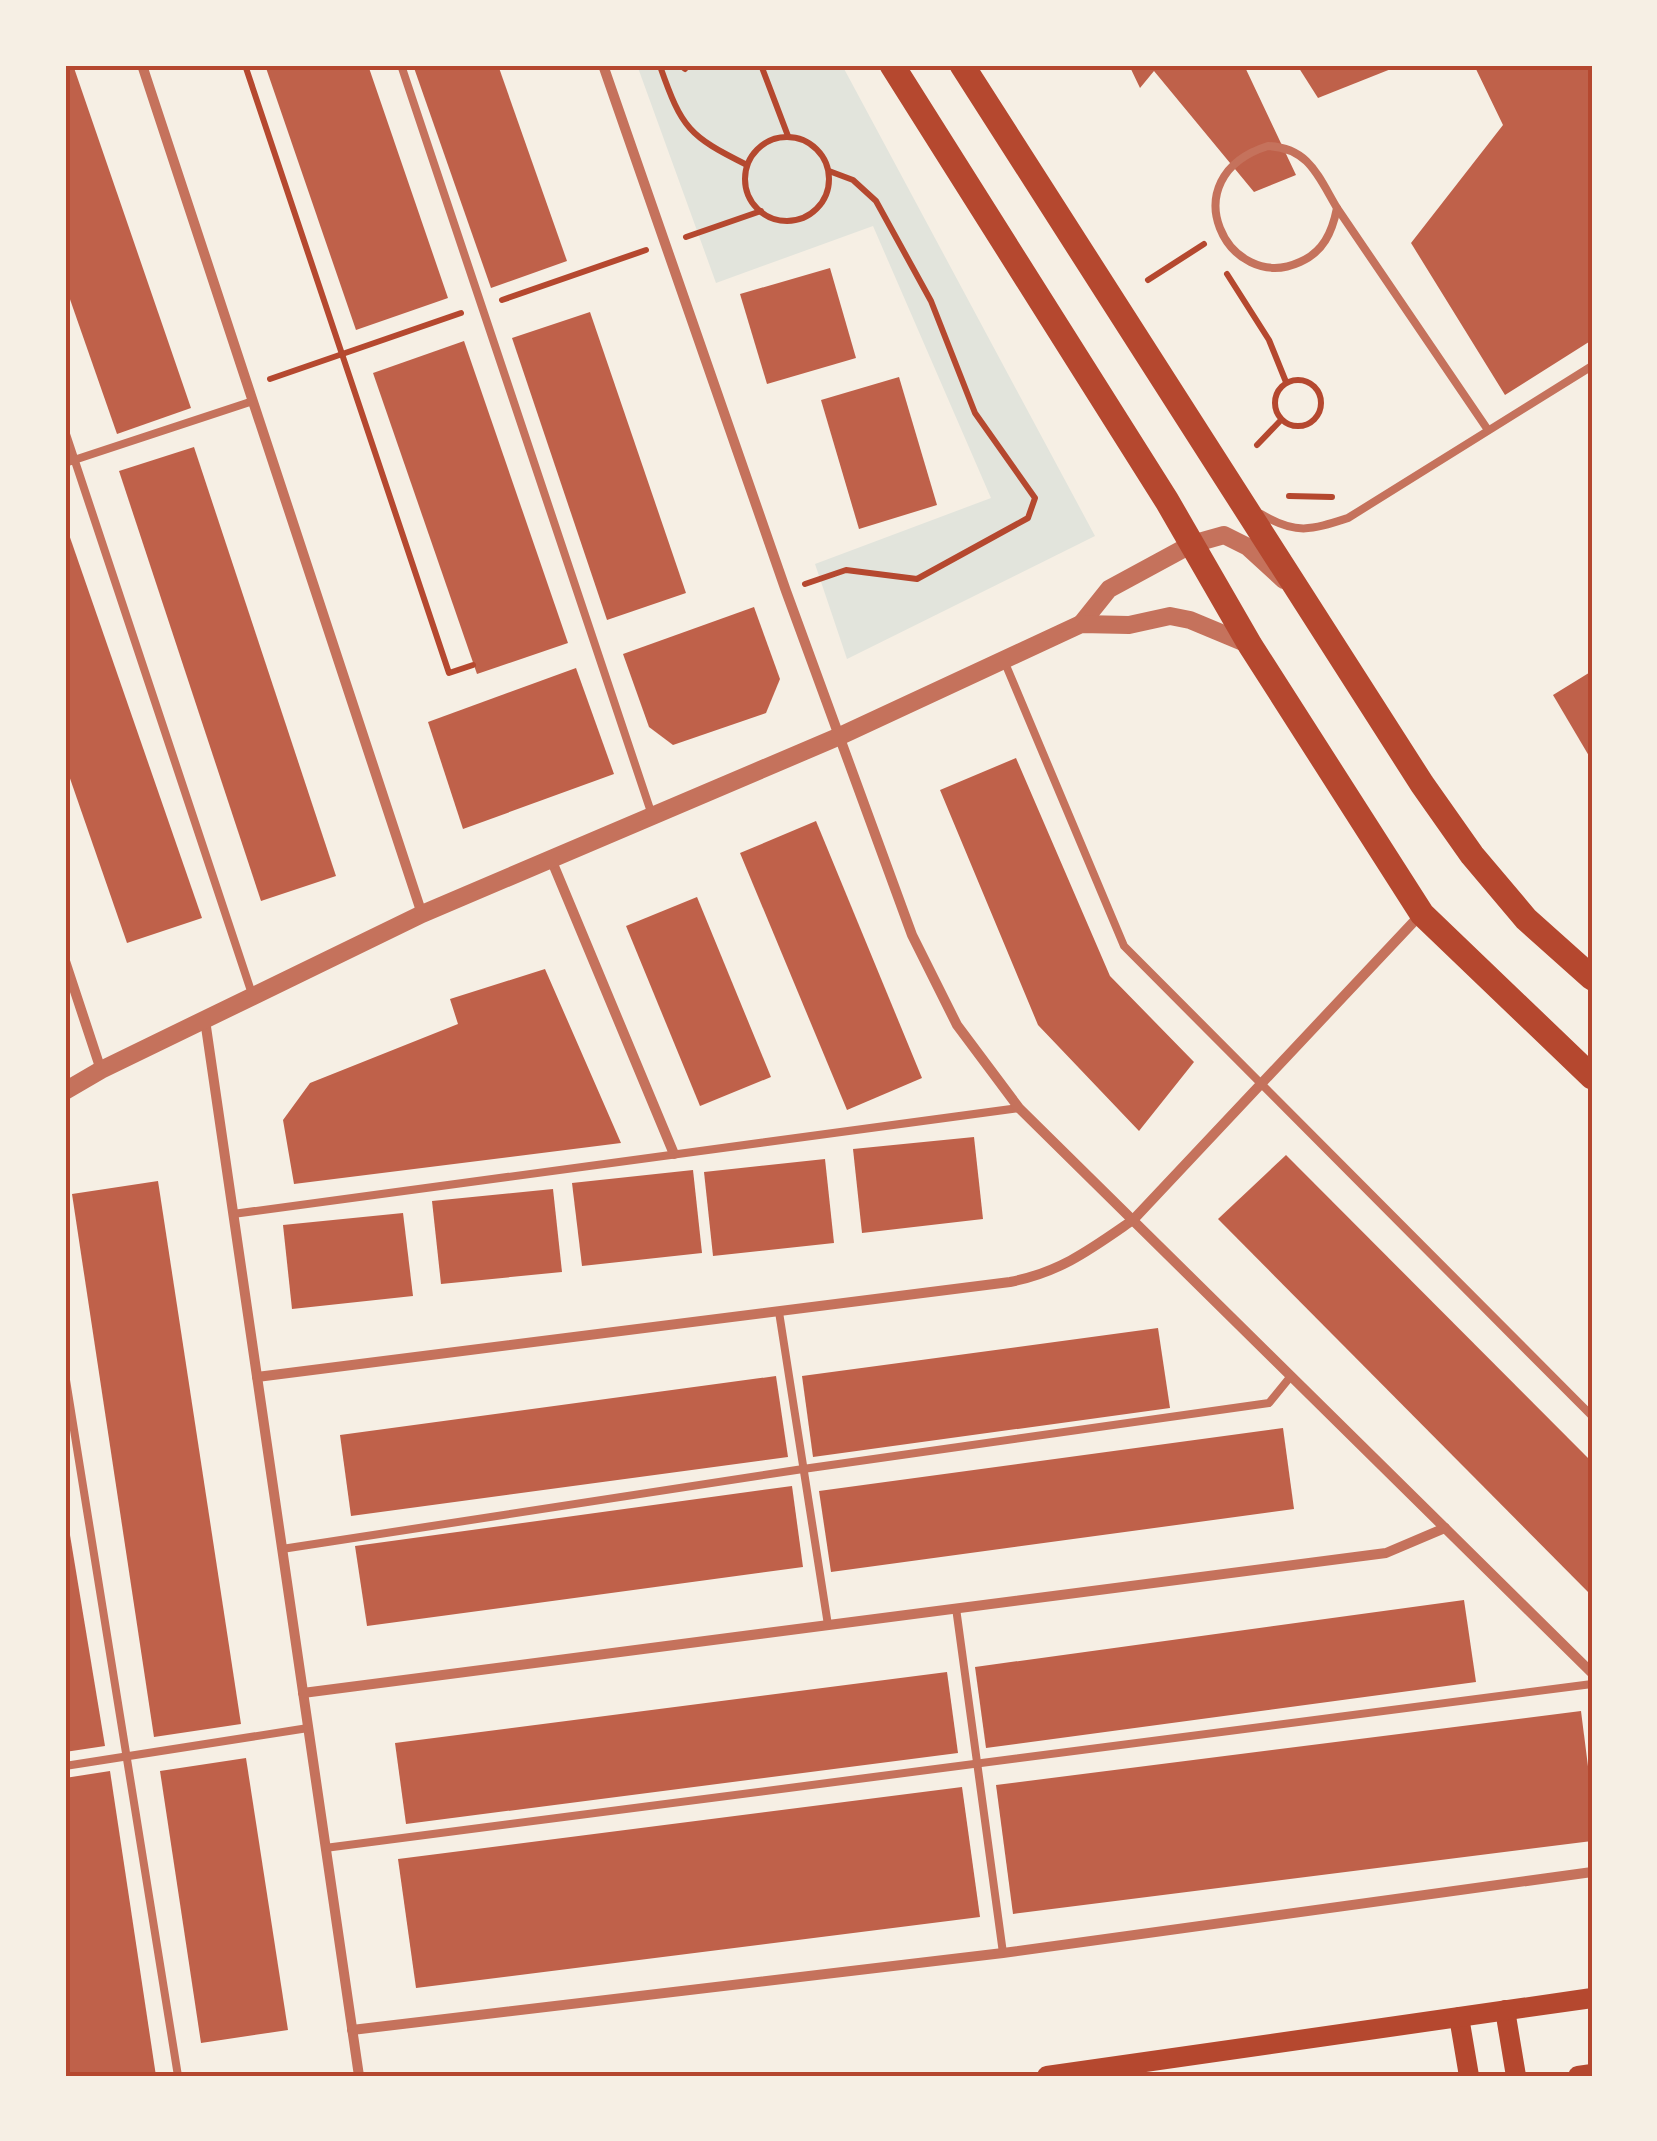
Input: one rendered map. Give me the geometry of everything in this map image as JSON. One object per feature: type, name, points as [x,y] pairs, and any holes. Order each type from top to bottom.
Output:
[{"type":"main road","points":[[892,65],[1192,544],[1250,645],[1422,914],[1592,1077]]},
{"type":"main road","points":[[962,65],[1422,784],[1472,855],[1526,920],[1592,978]]},
{"type":"main road","points":[[1047,2076],[1592,1998]]},
{"type":"main road","points":[[1505,2010],[1516,2076]]},
{"type":"main road","points":[[1458,2017],[1469,2076]]},
{"type":"main road","points":[[1578,2076],[1592,2074]]},
{"type":"street","points":[[142,65],[422,914]]},
{"type":"street","points":[[603,65],[786,591],[912,935],[956,1025],[1019,1108],[1592,1673]]},
{"type":"street","points":[[1081,624],[1109,589],[1192,544],[1224,536],[1248,547],[1302,598]]},
{"type":"street","points":[[65,1091],[422,914],[840,736],[1081,624],[1129,625],[1170,616],[1190,620],[1250,645]]},
{"type":"street","points":[[550,860],[674,1154]]},
{"type":"street","points":[[257,1377],[1046,1275],[1133,1220],[1422,914]]},
{"type":"street","points":[[65,961],[101,1070]]},
{"type":"street","points":[[205,1020],[359,2076]]},
{"type":"street","points":[[302,1693],[1386,1552],[1446,1528]]},
{"type":"street","points":[[352,2030],[1002,1953],[1592,1872]]},
{"type":"lane","points":[[402,65],[652,816]]},
{"type":"lane","points":[[1337,208],[1333,228],[1310,258],[1293,266],[1274,268],[1238,255],[1221,232],[1215,202],[1220,182],[1240,158],[1268,146],[1290,147],[1311,165],[1488,430]]},
{"type":"lane","points":[[1240,501],[1280,526],[1310,531],[1348,518],[1592,366]]},
{"type":"lane","points":[[70,462],[253,401]]},
{"type":"lane","points":[[65,431],[70,462],[253,997]]},
{"type":"lane","points":[[1004,660],[1124,946],[1592,1416]]},
{"type":"lane","points":[[233,1214],[1019,1108]]},
{"type":"lane","points":[[779,1312],[828,1625]]},
{"type":"lane","points":[[65,1374],[178,2076]]},
{"type":"lane","points":[[282,1550],[803,1469],[1269,1403],[1292,1376]]},
{"type":"lane","points":[[956,1608],[1002,1953]]},
{"type":"lane","points":[[325,1848],[1592,1684]]},
{"type":"lane","points":[[65,1766],[308,1728]]},
{"type":"path","points":[[246,65],[449,673],[474,665]]},
{"type":"path","points":[[650,65],[662,66],[674,105],[699,141],[748,165]]},
{"type":"path","points":[[680,65],[685,69],[688,65]]},
{"type":"path","points":[[761,65],[788,136]]},
{"type":"path","points":[[786,591],[846,570],[918,579],[1028,518],[1035,498],[975,413],[931,301],[876,201],[853,180],[829,171],[814,146],[788,136],[763,144],[748,165],[747,190],[760,211],[788,221],[815,211],[824,200],[829,171]]},
{"type":"path","points":[[248,386],[760,211]]},
{"type":"path","points":[[1148,280],[1221,232]]},
{"type":"path","points":[[1207,242],[1269,340],[1286,382]]},
{"type":"path","points":[[1286,382],[1309,382],[1320,394],[1316,418],[1296,427],[1281,420],[1274,400],[1286,382]]},
{"type":"path","points":[[1257,445],[1281,420]]},
{"type":"path","points":[[1288,496],[1335,497]]},
{"type":"shaded area","points":[[637,65],[842,65],[1095,536],[847,659],[815,564],[991,498],[873,226],[716,283]]},
{"type":"building","points":[[65,65],[73,65],[191,408],[117,434],[65,285]]},
{"type":"building","points":[[265,65],[368,65],[448,298],[356,330]]},
{"type":"building","points":[[413,65],[498,65],[567,261],[491,288]]},
{"type":"building","points":[[1129,65],[1244,65],[1296,175],[1254,192],[1154,71],[1140,88]]},
{"type":"building","points":[[1297,65],[1401,65],[1318,98]]},
{"type":"building","points":[[1474,65],[1592,65],[1592,340],[1505,395],[1411,243],[1503,125]]},
{"type":"building","points":[[830,268],[856,358],[767,384],[740,294]]},
{"type":"building","points":[[590,312],[686,593],[607,620],[512,338]]},
{"type":"building","points":[[464,341],[568,643],[477,674],[373,373]]},
{"type":"building","points":[[899,377],[937,505],[859,529],[821,400]]},
{"type":"building","points":[[194,447],[336,876],[261,901],[119,471]]},
{"type":"building","points":[[65,523],[202,918],[127,943],[65,764]]},
{"type":"building","points":[[754,607],[780,679],[766,713],[673,745],[649,727],[623,654]]},
{"type":"building","points":[[576,668],[614,774],[463,829],[428,722]]},
{"type":"building","points":[[1592,671],[1592,761],[1553,695]]},
{"type":"building","points":[[1016,758],[1110,976],[1194,1062],[1139,1131],[1038,1025],[940,790]]},
{"type":"building","points":[[816,821],[922,1078],[847,1110],[740,853]]},
{"type":"building","points":[[697,897],[771,1077],[700,1106],[626,926]]},
{"type":"building","points":[[545,969],[621,1143],[294,1184],[283,1120],[310,1083],[458,1024],[450,999]]},
{"type":"building","points":[[974,1137],[983,1219],[862,1233],[853,1149]]},
{"type":"building","points":[[1286,1155],[1592,1462],[1592,1596],[1218,1219]]},
{"type":"building","points":[[825,1159],[834,1243],[713,1256],[704,1172]]},
{"type":"building","points":[[693,1170],[702,1253],[582,1266],[572,1183]]},
{"type":"building","points":[[158,1181],[241,1724],[154,1737],[72,1194]]},
{"type":"building","points":[[553,1189],[562,1272],[441,1284],[432,1201]]},
{"type":"building","points":[[403,1213],[413,1296],[292,1309],[283,1225]]},
{"type":"building","points":[[1158,1328],[1170,1408],[813,1457],[802,1376]]},
{"type":"building","points":[[776,1376],[788,1457],[351,1516],[340,1435]]},
{"type":"building","points":[[1283,1428],[1294,1509],[831,1572],[819,1491]]},
{"type":"building","points":[[792,1486],[803,1567],[367,1626],[355,1546]]},
{"type":"building","points":[[65,1505],[105,1746],[65,1752]]},
{"type":"building","points":[[1464,1600],[1476,1682],[986,1748],[975,1667]]},
{"type":"building","points":[[947,1672],[958,1753],[406,1824],[395,1743]]},
{"type":"building","points":[[1581,1711],[1592,1798],[1592,1841],[1013,1914],[996,1785]]},
{"type":"building","points":[[246,1758],[288,2030],[201,2043],[160,1771]]},
{"type":"building","points":[[110,1771],[156,2076],[65,2076],[65,1778]]},
{"type":"building","points":[[962,1787],[980,1917],[416,1988],[398,1859]]}]
